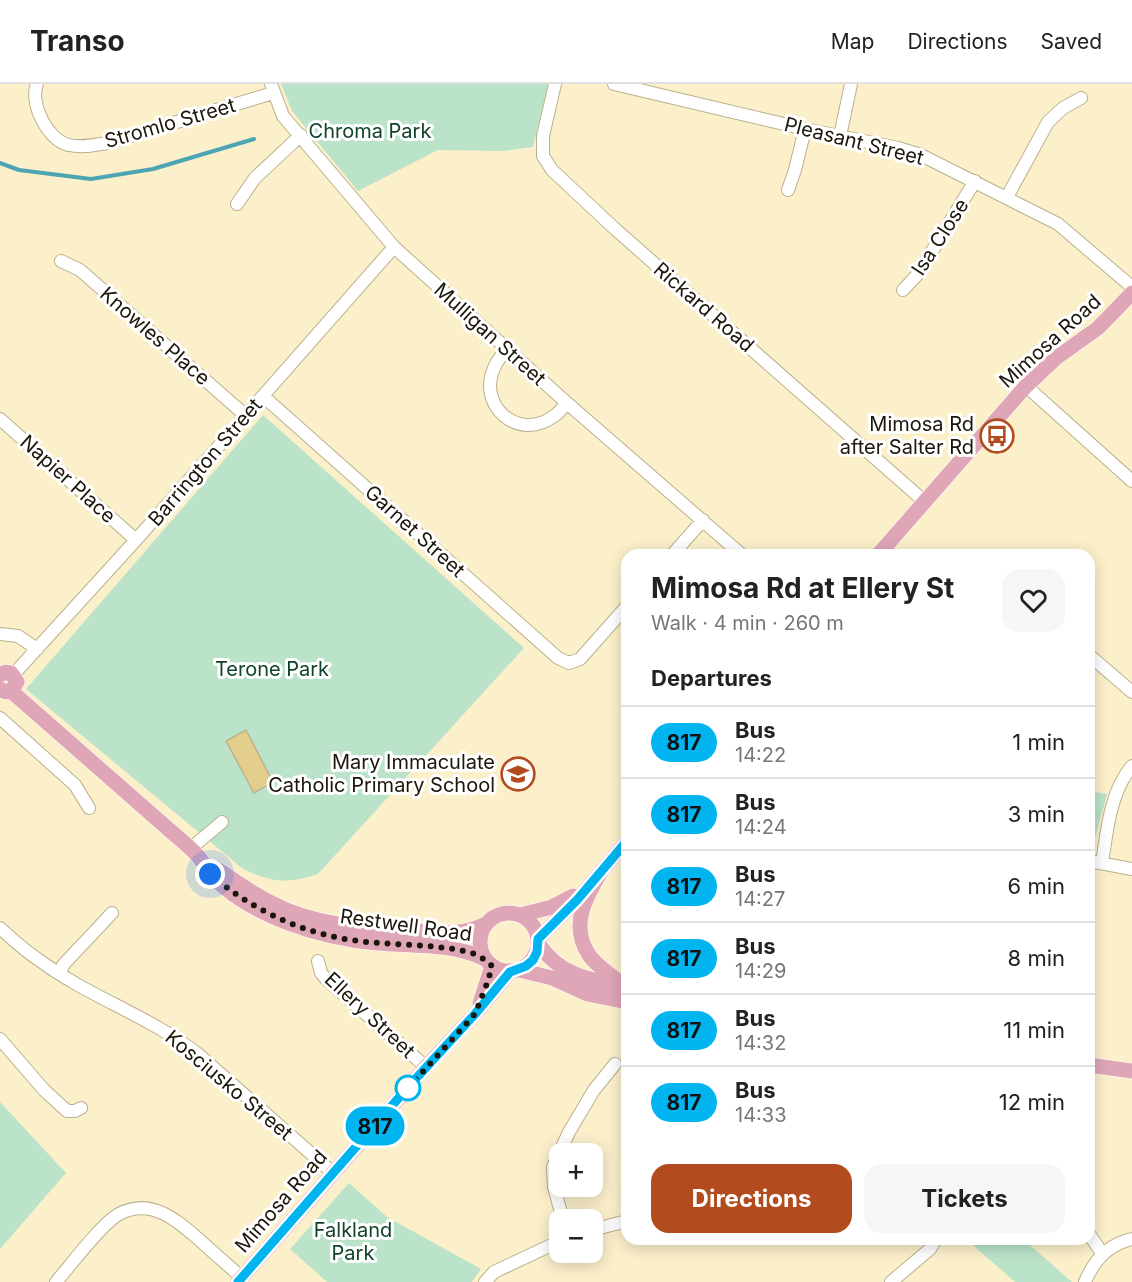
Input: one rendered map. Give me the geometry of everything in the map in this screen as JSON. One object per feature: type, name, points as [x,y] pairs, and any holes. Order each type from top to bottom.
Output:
[{"type":"main road","name":"Mimosa Road","points":[[883,549],[1026,386],[1056,358],[1098,328],[1132,293]]},
{"type":"main road","points":[[6,690],[16,684],[7,675]]},
{"type":"main road","name":"Restwell Road","points":[[6,690],[195,854],[271,903],[301,915],[348,925],[439,933],[468,931],[486,924]]},
{"type":"main road","points":[[514,971],[533,960],[538,941],[577,900],[621,848]]},
{"type":"main road","name":"Restwell Road","points":[[195,854],[210,874],[226,888],[267,914],[297,926],[344,939],[464,951],[488,963]]},
{"type":"main road","points":[[602,870],[585,899],[579,921],[582,940],[589,956],[621,983]]},
{"type":"main road","points":[[586,888],[552,908],[520,915],[501,914],[493,918],[486,924],[480,940],[481,950],[488,963],[501,970],[552,978],[587,994],[621,1001]]},
{"type":"main road","points":[[520,915],[534,927],[538,941],[552,962],[576,975],[621,986]]},
{"type":"main road","name":"Mimosa Road","points":[[475,1014],[488,981],[488,963]]},
{"type":"main road","name":"Mimosa Road","points":[[240,1280],[426,1067],[514,971]]},
{"type":"main road","points":[[1095,1066],[1132,1071]]},
{"type":"street","name":"Stromlo Street","points":[[37,84],[34,91],[35,105],[56,139],[67,145],[82,147],[107,143],[272,88]]},
{"type":"street","name":"Rickard Road","points":[[555,84],[543,136],[543,156],[552,170],[614,228],[925,502]]},
{"type":"street","name":"Pleasant Street","points":[[614,84],[921,155],[1058,224],[1132,286]]},
{"type":"street","points":[[840,136],[851,84]]},
{"type":"street","name":"Mulligan Street","points":[[272,88],[283,116],[394,247],[567,403],[735,549]]},
{"type":"street","points":[[1007,197],[1048,122],[1063,108],[1081,98]]},
{"type":"street","points":[[788,190],[805,129]]},
{"type":"street","points":[[237,204],[255,178],[301,135]]},
{"type":"street","name":"Isa Close","points":[[903,291],[918,274],[975,181]]},
{"type":"street","name":"Barrington Street","points":[[7,675],[37,649],[136,540],[394,247]]},
{"type":"street","name":"Knowles Place","points":[[61,261],[80,270],[245,415]]},
{"type":"street","points":[[507,349],[496,364],[490,389],[493,404],[502,415],[518,424],[534,424],[553,417],[567,403]]},
{"type":"street","points":[[1026,386],[1132,481]]},
{"type":"street","name":"Garnet Street","points":[[263,396],[558,658],[569,663],[580,659],[621,613]]},
{"type":"street","name":"Napier Place","points":[[0,419],[136,540]]},
{"type":"street","points":[[677,549],[703,520]]},
{"type":"street","points":[[0,634],[18,636],[37,649]]},
{"type":"street","points":[[1095,660],[1132,692]]},
{"type":"street","points":[[0,718],[75,785],[89,807]]},
{"type":"street","points":[[1132,766],[1125,774],[1115,796],[1095,862],[1132,869]]},
{"type":"street","points":[[195,854],[222,822]]},
{"type":"street","points":[[59,973],[64,964],[112,913]]},
{"type":"street","name":"Kosciusko Street","points":[[2,934],[59,973],[176,1037],[333,1173]]},
{"type":"street","name":"Ellery Street","points":[[318,961],[321,973],[326,979],[426,1067]]},
{"type":"street","points":[[0,1039],[44,1090],[67,1111],[81,1108]]},
{"type":"street","points":[[560,1209],[554,1187],[553,1167],[569,1132],[594,1090],[615,1064]]},
{"type":"street","points":[[56,1282],[118,1214],[147,1208],[175,1219],[240,1280]]},
{"type":"street","points":[[603,1227],[621,1223]]},
{"type":"street","points":[[1085,1282],[1102,1253],[1123,1241],[1132,1239]]},
{"type":"street","points":[[1095,1243],[1102,1253]]},
{"type":"street","points":[[891,1282],[932,1245]]},
{"type":"street","points":[[485,1282],[494,1272],[549,1246]]},
{"type":"green space","name":"Chroma Park","points":[[281,84],[548,84],[533,147],[502,151],[438,150],[358,191],[292,111]]},
{"type":"green space","name":"Terone Park","points":[[263,415],[524,648],[318,874],[288,881],[263,877],[243,869],[26,689]]},
{"type":"green space","points":[[1095,792],[1107,794],[1095,839]]},
{"type":"green space","points":[[0,1102],[66,1173],[0,1249]]},
{"type":"green space","name":"Falkland Park","points":[[349,1183],[387,1217],[481,1269],[472,1282],[327,1282],[290,1249]]},
{"type":"green space","points":[[973,1245],[1030,1245],[1072,1282],[1015,1282]]},
{"type":"building","points":[[246,730],[273,782],[254,793],[226,741]]},
{"type":"waterway","points":[[0,163],[19,170],[91,179],[153,169],[254,139]]},
{"type":"bus line","name":"817","points":[[238,1282],[510,972],[519,970],[533,960],[537,952],[538,939],[577,900],[621,848]]},
{"type":"place","name":"Mimosa Rd after Salter Rd","points":[[997,436]]},
{"type":"place","name":"Mary Immaculate Catholic Primary School","points":[[518,774]]},
{"type":"route","points":[[210,874],[246,902],[267,914],[297,926],[322,934],[363,942],[464,951],[485,959],[492,966],[475,1014],[408,1088]]}]
